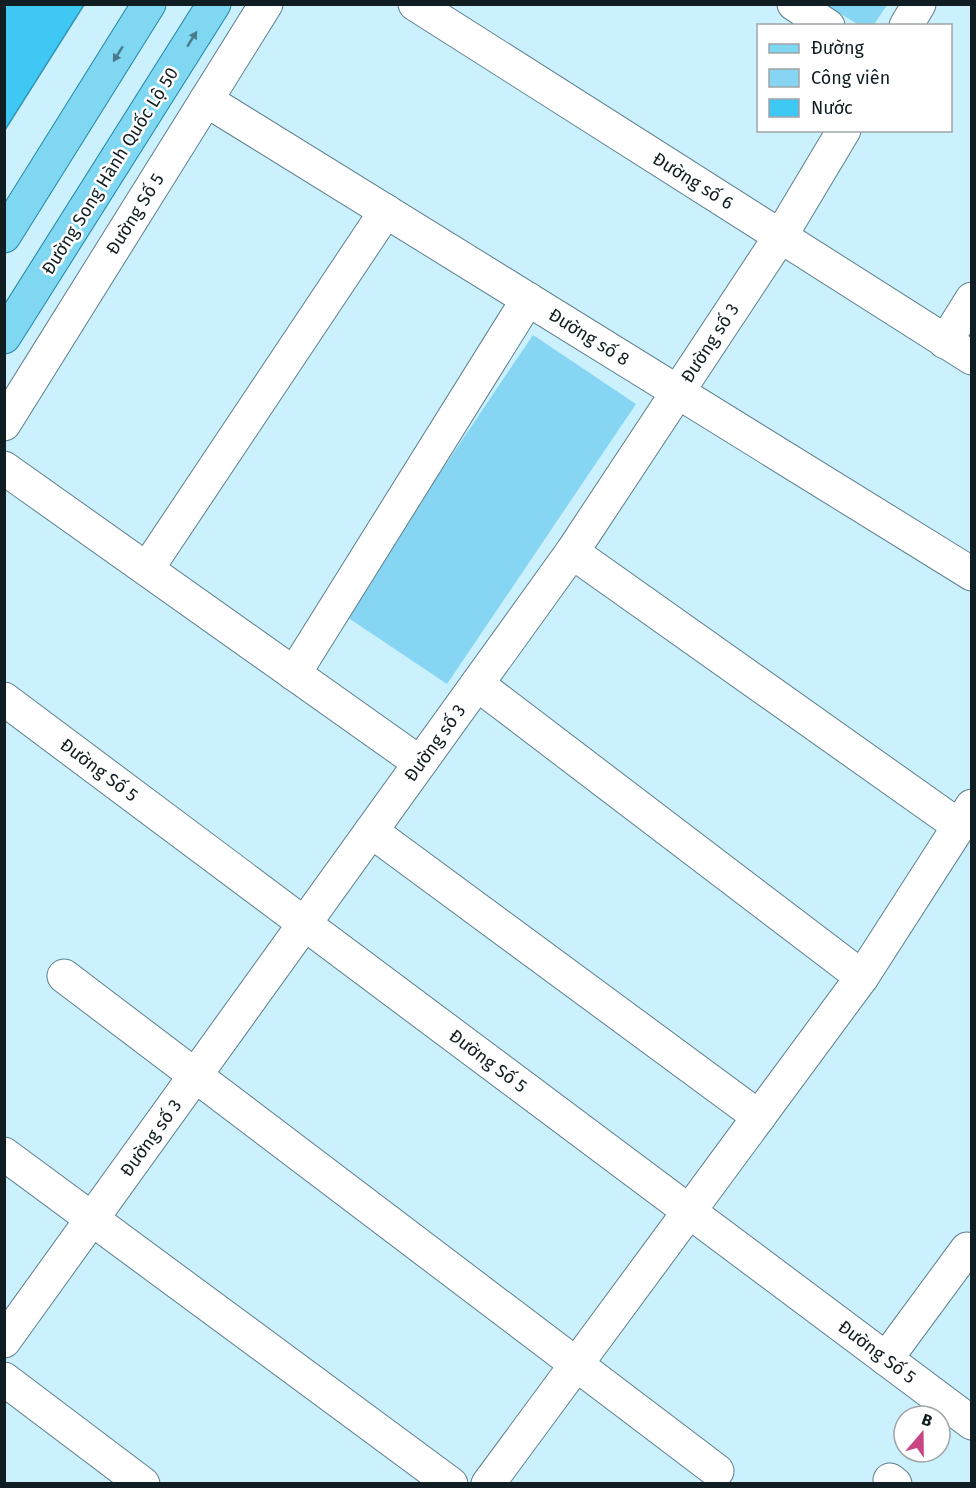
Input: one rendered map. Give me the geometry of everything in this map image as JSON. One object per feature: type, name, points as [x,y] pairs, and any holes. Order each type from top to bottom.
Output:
[{"type":"main road","points":[[4,236],[149,4]]},
{"type":"main road","name":"Đường Song Hành Quốc Lộ 50","points":[[4,337],[214,4]]},
{"type":"street","name":"Đường Số 5","points":[[4,424],[266,4]]},
{"type":"street","name":"Đường số 6","points":[[416,4],[958,350]]},
{"type":"street","points":[[794,4],[825,24]]},
{"type":"street","points":[[907,24],[919,4]]},
{"type":"street","name":"Đường số 8","points":[[206,100],[972,574]]},
{"type":"street","name":"Đường số 3","points":[[4,1341],[572,552],[780,237],[843,132]]},
{"type":"street","points":[[147,569],[386,211]]},
{"type":"street","points":[[294,674],[528,299]]},
{"type":"street","points":[[958,350],[972,299]]},
{"type":"street","points":[[4,468],[420,764]]},
{"type":"street","points":[[488,1484],[862,977],[965,816],[572,552]]},
{"type":"street","points":[[477,684],[862,977]]},
{"type":"street","name":"Đường Số 5","points":[[4,699],[972,1423]]},
{"type":"street","points":[[371,831],[759,1117]]},
{"type":"street","points":[[64,976],[717,1471]]},
{"type":"street","points":[[4,1154],[451,1484]]},
{"type":"street","points":[[886,1359],[967,1249]]},
{"type":"street","points":[[4,1379],[143,1484]]},
{"type":"green space","points":[[826,5],[887,5],[874,24],[857,24]]},
{"type":"green space","points":[[533,335],[636,404],[447,684],[344,615]]},
{"type":"water","points":[[4,5],[84,5],[5,130]]}]
